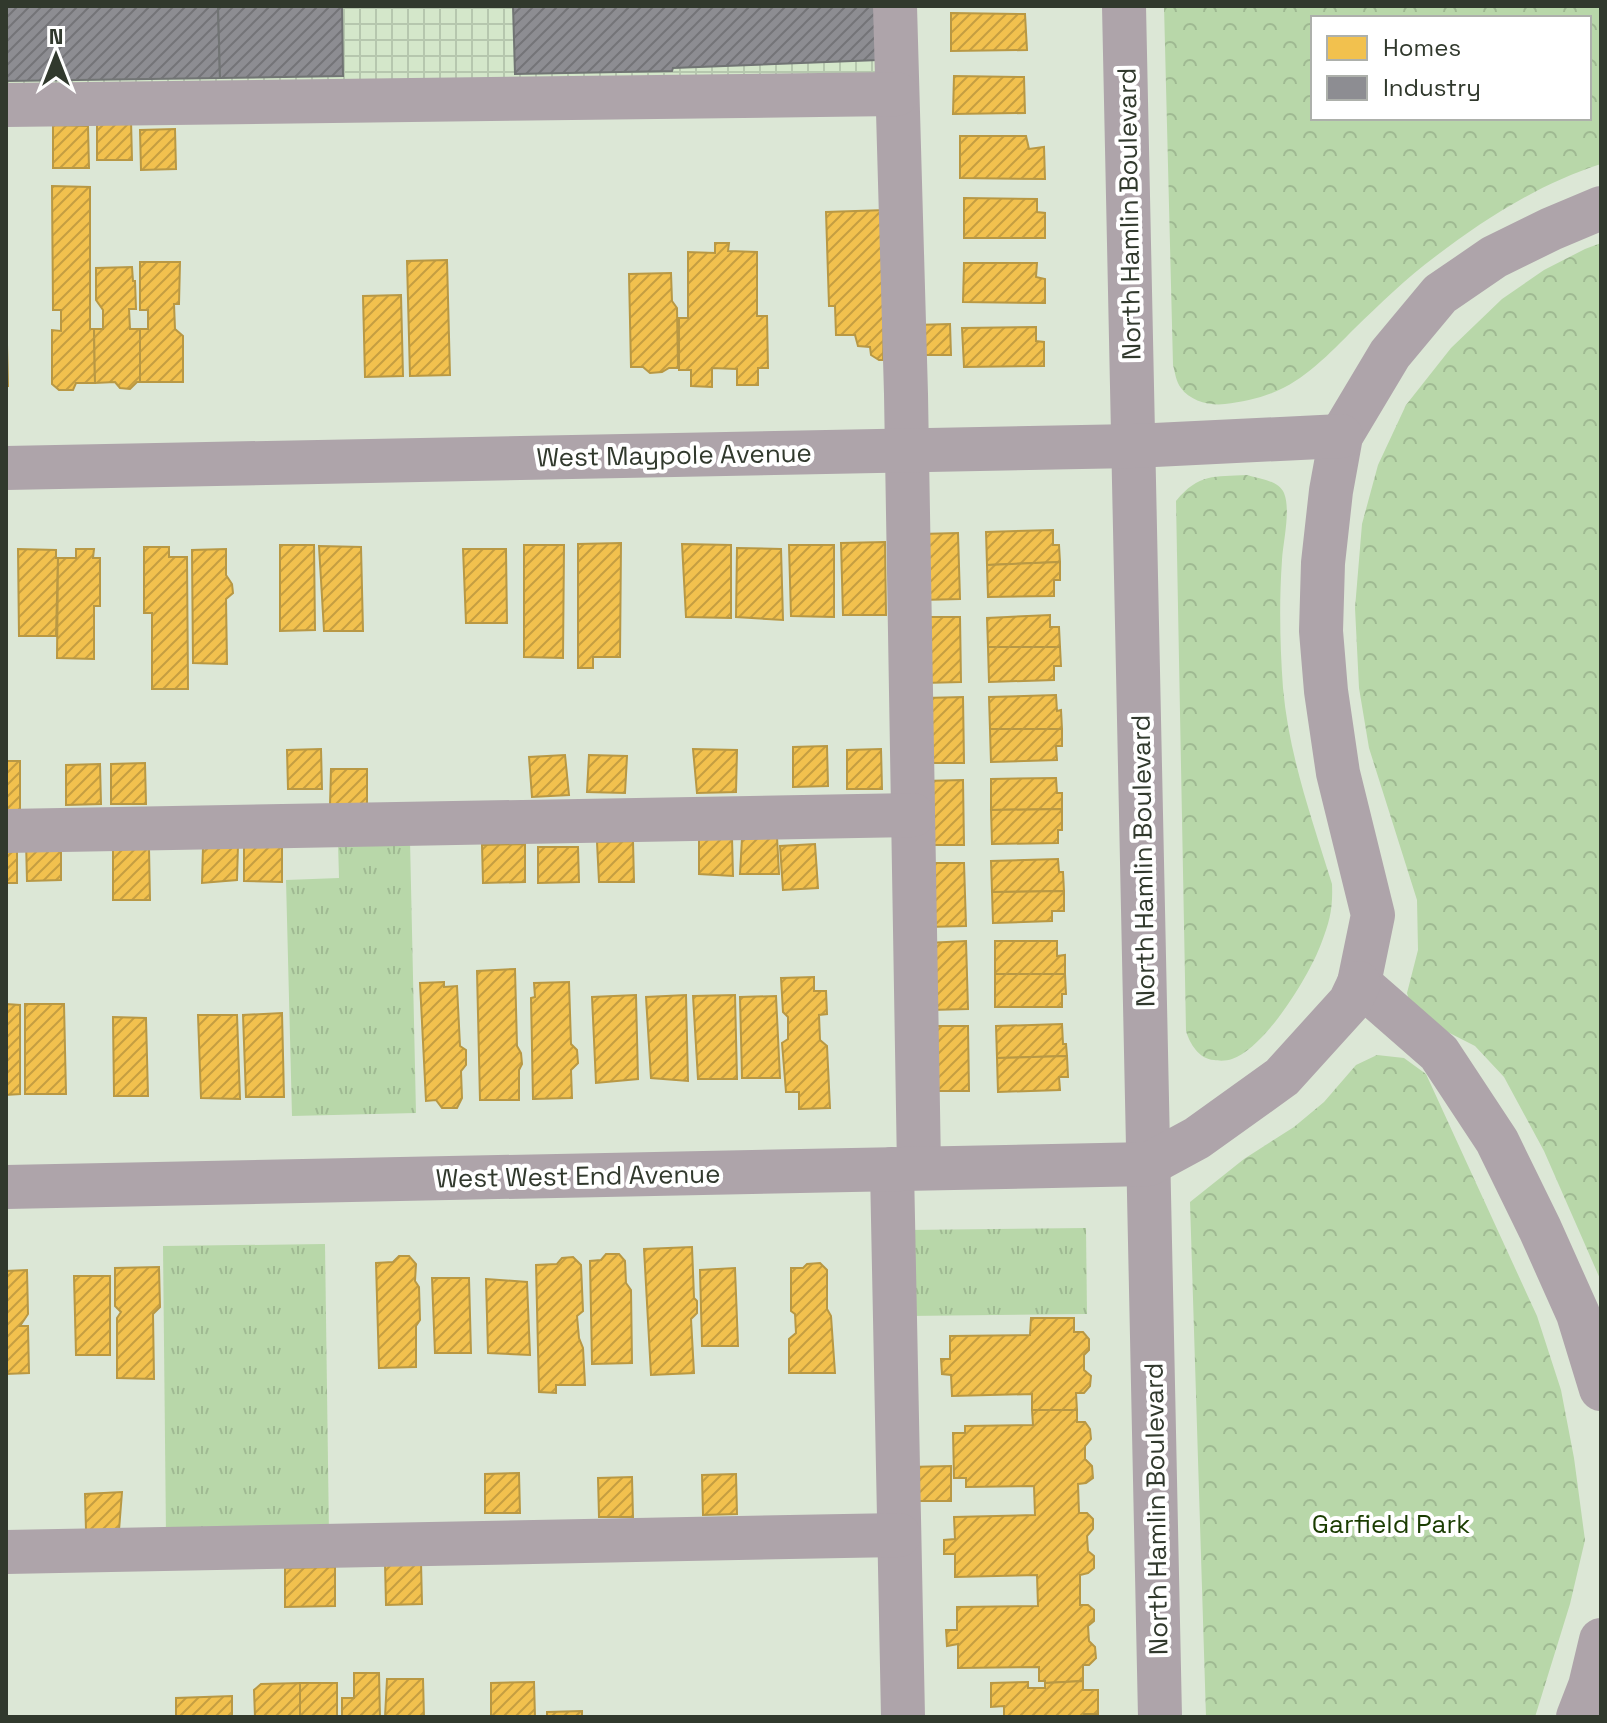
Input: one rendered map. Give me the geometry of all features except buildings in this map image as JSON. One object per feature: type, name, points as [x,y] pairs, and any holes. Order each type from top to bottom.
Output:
[{"type":"street","points":[[895,6],[913,815],[899,1535],[903,1717]]},
{"type":"street","name":"North Hamlin Boulevard","points":[[1124,6],[1160,1717]]},
{"type":"street","points":[[6,105],[897,94]]},
{"type":"street","points":[[1149,1164],[1197,1138],[1282,1077],[1350,1002],[1359,983],[1373,915],[1338,773],[1321,631],[1323,563],[1341,436],[1390,354],[1440,294],[1494,257],[1601,208]]},
{"type":"street","name":"West Maypole Avenue","points":[[6,468],[1134,446],[1341,436]]},
{"type":"street","points":[[6,831],[913,815]]},
{"type":"street","points":[[1359,983],[1439,1053],[1497,1141],[1578,1314],[1601,1389]]},
{"type":"street","name":"West West End Avenue","points":[[6,1187],[1149,1164]]},
{"type":"street","points":[[6,1552],[899,1535]]},
{"type":"street","points":[[1578,1717],[1590,1686],[1601,1640]]},
{"type":"shaded area","points":[[6,6],[895,6],[897,94],[6,105]]},
{"type":"green space","points":[[1164,6],[1601,6],[1601,164],[1536,191],[1455,242],[1404,282],[1316,366],[1284,388],[1243,401],[1219,404],[1195,399],[1185,393],[1178,383],[1173,365]]},
{"type":"green space","points":[[1601,243],[1601,1281],[1544,1151],[1504,1077],[1475,1046],[1424,1020],[1411,1007],[1407,993],[1418,950],[1417,900],[1369,748],[1359,688],[1355,608],[1362,524],[1378,465],[1406,405],[1451,348],[1502,299],[1544,270]]},
{"type":"green space","points":[[1247,475],[1278,485],[1286,500],[1280,608],[1283,688],[1296,763],[1332,884],[1332,900],[1327,928],[1315,958],[1285,1009],[1245,1052],[1230,1060],[1218,1061],[1200,1054],[1186,1031],[1176,501],[1192,485],[1208,478]]},
{"type":"green space","points":[[410,840],[416,1113],[292,1116],[286,880],[339,878],[338,842]]},
{"type":"green space","name":"Garfield Park","points":[[1377,1055],[1404,1058],[1426,1074],[1537,1316],[1561,1390],[1585,1540],[1570,1604],[1535,1717],[1206,1717],[1190,1202],[1244,1159],[1294,1127],[1324,1102],[1356,1065]]},
{"type":"green space","points":[[1086,1228],[1087,1314],[907,1316],[906,1230]]},
{"type":"green space","points":[[325,1244],[329,1535],[166,1536],[163,1246]]}]
